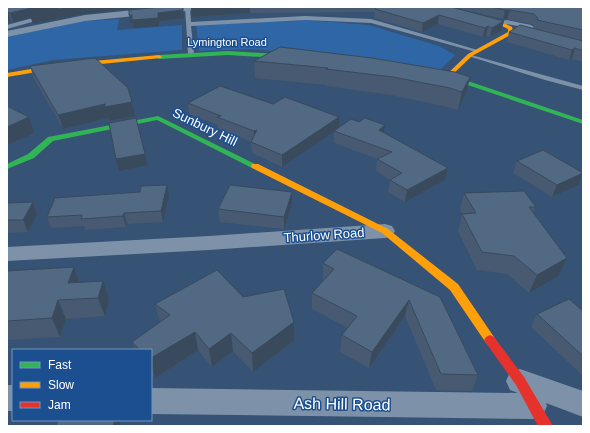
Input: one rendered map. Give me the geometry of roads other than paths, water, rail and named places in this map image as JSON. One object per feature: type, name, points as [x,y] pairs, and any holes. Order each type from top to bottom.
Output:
[{"type":"street","points":[[7,34],[85,18],[191,7]]},
{"type":"street","points":[[434,7],[532,33]]},
{"type":"street","points":[[448,76],[474,53],[511,32],[510,28]]},
{"type":"street","name":"Lymington Road","points":[[7,75],[57,66],[191,54],[262,53],[308,59]]},
{"type":"street","points":[[432,74],[448,76],[583,122]]},
{"type":"street","name":"Sunbury Hill","points":[[7,167],[31,156],[51,139],[158,118],[385,231]]},
{"type":"street","points":[[385,231],[454,287],[479,326],[520,381],[540,416]]},
{"type":"street","name":"Thurlow Road","points":[[7,254],[209,243],[385,231]]},
{"type":"street","points":[[520,381],[583,404]]},
{"type":"street","name":"Ash Hill Road","points":[[152,401],[540,416]]},
{"type":"lane","points":[[191,7],[189,24],[191,54]]},
{"type":"lane","points":[[7,27],[48,16]]},
{"type":"lane","points":[[189,24],[305,18],[370,21],[465,49],[547,79],[583,88]]},
{"type":"lane","points":[[496,23],[507,22],[531,27],[532,33]]}]
